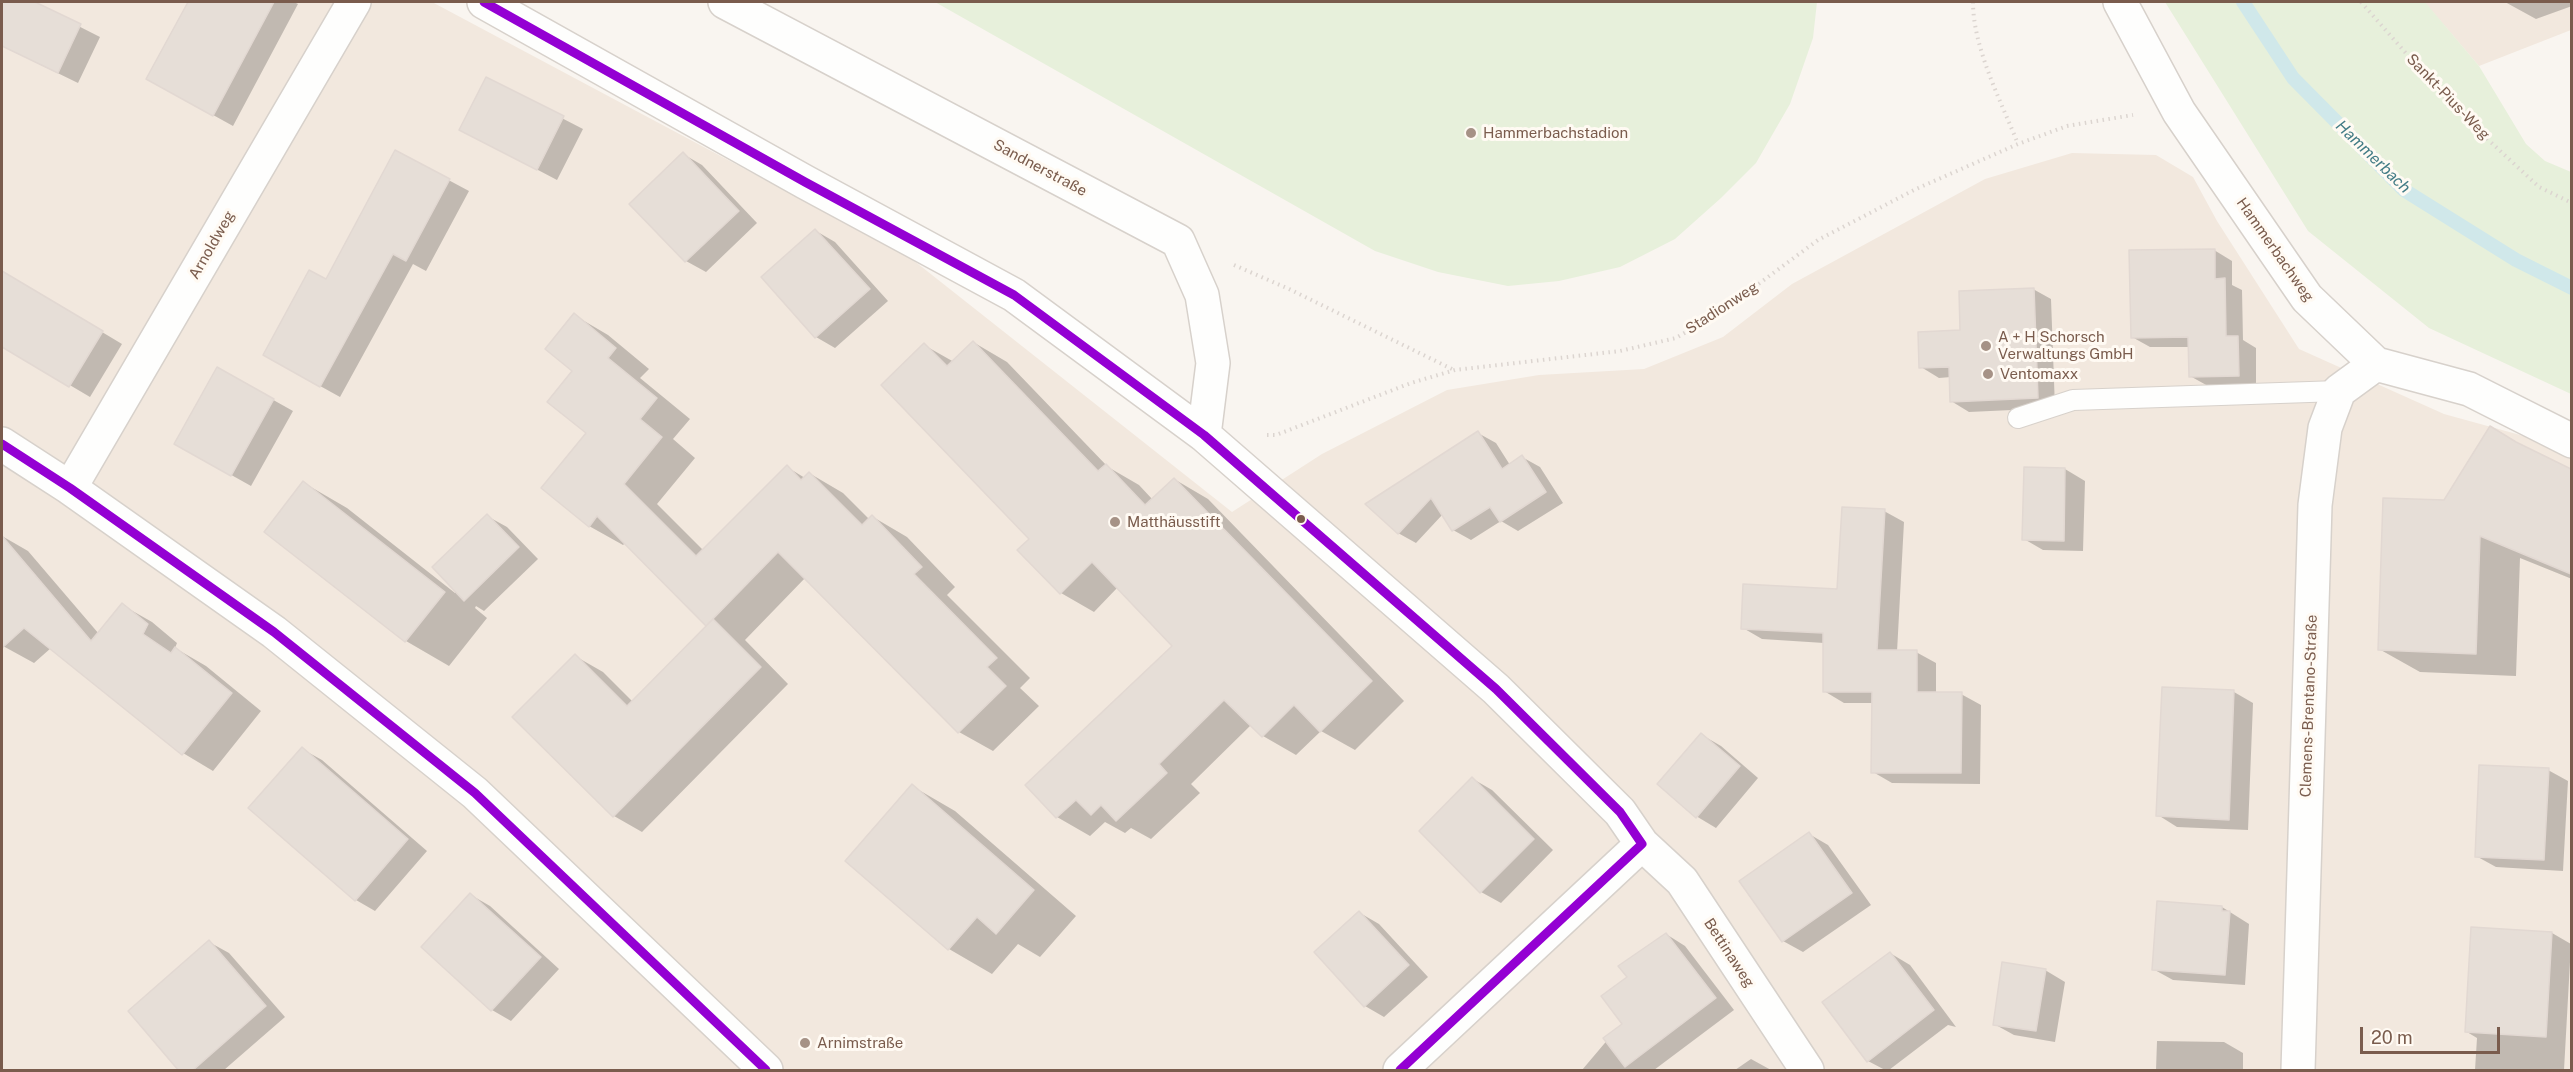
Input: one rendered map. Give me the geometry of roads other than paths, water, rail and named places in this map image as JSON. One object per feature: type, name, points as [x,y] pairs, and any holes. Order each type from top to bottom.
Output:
[{"type":"street","name":"Arnoldweg","points":[[70,488],[354,2]]},
{"type":"street","points":[[484,2],[805,182],[1014,295],[1204,435],[1496,689],[1620,812],[1642,844],[1400,1071]]},
{"type":"street","name":"Sandnerstraße","points":[[725,2],[1178,241],[1202,295],[1213,363],[1204,435]]},
{"type":"street","name":"Hammerbachweg","points":[[2120,2],[2179,112],[2307,298],[2376,364],[2469,389],[2571,441]]},
{"type":"street","points":[[2339,391],[2376,364]]},
{"type":"street","name":"Clemens-Brentano-Straße","points":[[2298,1071],[2315,505],[2325,428],[2339,391]]},
{"type":"street","points":[[2,444],[70,488],[273,632],[475,793],[766,1071]]},
{"type":"street","name":"Bettinaweg","points":[[1642,844],[1682,881],[1807,1071]]},
{"type":"lane","points":[[2018,418],[2073,400],[2339,391]]},
{"type":"waterway","name":"Hammerbach","points":[[2243,2],[2293,78],[2404,190],[2516,260],[2572,288]]},
{"type":"place","name":"Hammerbachstadion","points":[[1471,133]]},
{"type":"place","name":"A + H Schorsch Verwaltungs GmbH","points":[[1986,346]]},
{"type":"place","name":"Ventomaxx","points":[[1988,374]]},
{"type":"place","name":"Matthäusstift","points":[[1115,522]]},
{"type":"place","name":"Arnimstraße","points":[[805,1043]]}]
